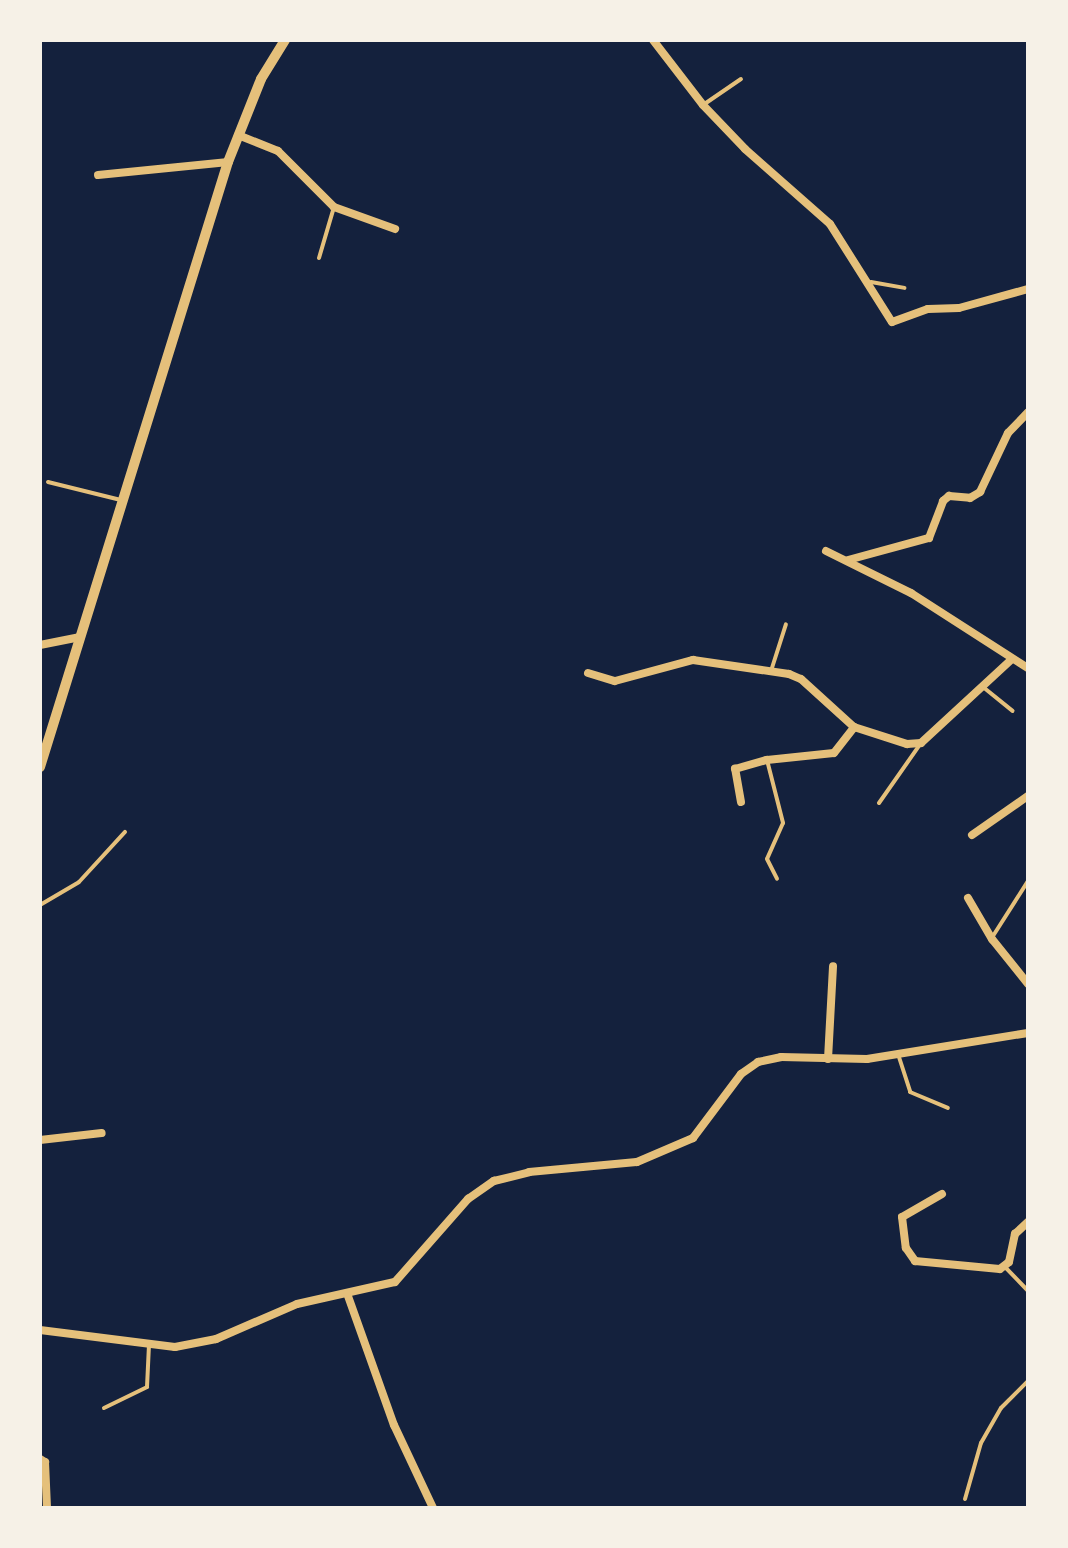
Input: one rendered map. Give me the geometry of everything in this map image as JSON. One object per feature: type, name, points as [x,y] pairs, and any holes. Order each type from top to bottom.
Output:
[{"type":"street","points":[[41,762],[228,162],[261,79],[285,40]]},
{"type":"street","points":[[653,40],[703,105],[830,224],[871,282],[892,322],[928,309],[959,308],[1028,289]]},
{"type":"street","points":[[238,135],[278,151],[334,207],[396,229]]},
{"type":"street","points":[[98,175],[228,162]]},
{"type":"street","points":[[848,560],[929,538],[943,501],[955,496],[970,498],[980,492],[1008,432],[1028,412]]},
{"type":"street","points":[[826,551],[911,593],[1028,668]]},
{"type":"street","points":[[40,645],[80,637]]},
{"type":"street","points":[[588,673],[615,681],[693,660],[771,671],[801,679],[854,728],[907,744],[921,743],[1012,659]]},
{"type":"street","points":[[741,802],[734,769],[767,760],[834,753],[854,728]]},
{"type":"street","points":[[972,835],[1028,796]]},
{"type":"street","points":[[968,898],[992,939],[1028,984]]},
{"type":"street","points":[[828,1059],[834,966]]},
{"type":"street","points":[[40,1331],[149,1344],[194,1345],[298,1304],[348,1296],[395,1282],[478,1188],[528,1172],[603,1168],[658,1155],[708,1124],[742,1074],[758,1062],[780,1057],[828,1059],[898,1054],[1028,1033]]},
{"type":"street","points":[[40,1140],[102,1133]]},
{"type":"street","points":[[942,1194],[902,1216],[906,1248],[913,1259],[978,1270],[1005,1267],[1015,1234],[1028,1222]]},
{"type":"street","points":[[348,1296],[394,1426],[432,1508]]},
{"type":"street","points":[[40,1459],[46,1472],[47,1508]]},
{"type":"lane","points":[[703,105],[741,79]]},
{"type":"lane","points":[[319,258],[334,207]]},
{"type":"lane","points":[[871,282],[904,288]]},
{"type":"lane","points":[[48,482],[122,500]]},
{"type":"lane","points":[[771,671],[786,624]]},
{"type":"lane","points":[[983,687],[1013,711]]},
{"type":"lane","points":[[880,803],[921,743]]},
{"type":"lane","points":[[767,760],[783,823],[767,859],[777,880]]},
{"type":"lane","points":[[40,905],[79,882],[125,832]]},
{"type":"lane","points":[[992,939],[1028,881]]},
{"type":"lane","points":[[898,1054],[910,1092],[948,1108]]},
{"type":"lane","points":[[1005,1267],[1028,1291]]},
{"type":"lane","points":[[104,1408],[147,1387],[149,1344]]},
{"type":"lane","points":[[964,1499],[980,1444],[1001,1408],[1028,1382]]}]
